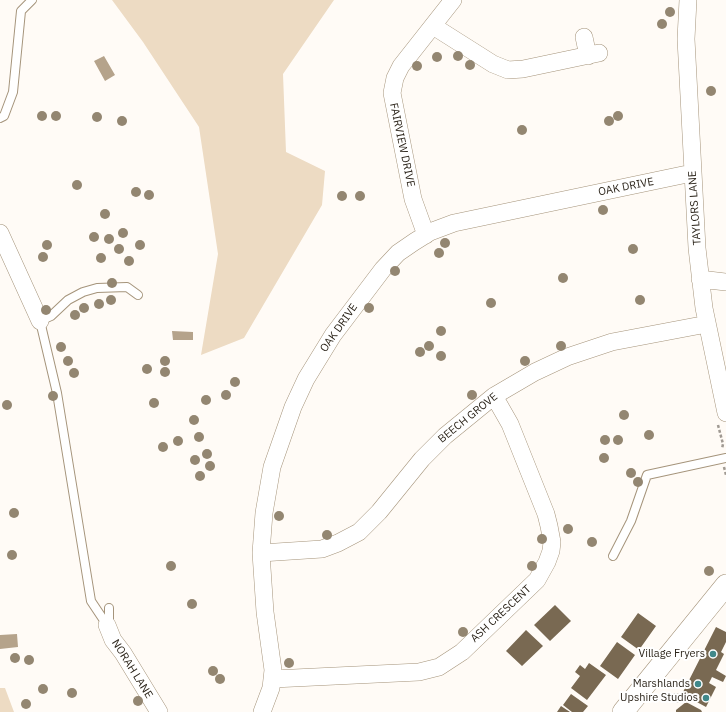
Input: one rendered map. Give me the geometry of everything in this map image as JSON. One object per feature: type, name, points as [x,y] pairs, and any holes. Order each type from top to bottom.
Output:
[{"type":"street","name":"FAIRVIEW DRIVE","points":[[426,235],[413,199],[392,93],[395,78],[401,66],[453,0]]},
{"type":"street","name":"TAYLORS LANE","points":[[688,0],[686,40],[692,173],[700,279],[707,324],[726,413]]},
{"type":"street","points":[[433,26],[485,60],[504,69],[523,70],[593,54],[584,37]]},
{"type":"street","name":"OAK DRIVE","points":[[262,712],[273,679],[273,660],[264,612],[261,554],[263,518],[272,467],[293,407],[306,379],[333,335],[383,269],[400,252],[426,235],[448,224],[474,217],[692,173]]},
{"type":"street","points":[[0,233],[40,321]]},
{"type":"street","points":[[700,279],[726,282]]},
{"type":"street","name":"BEECH GROVE","points":[[261,554],[322,549],[338,544],[359,532],[376,516],[422,459],[445,436],[494,396],[545,367],[612,342],[707,324]]},
{"type":"street","name":"ASH CRESCENT","points":[[273,679],[419,672],[440,667],[462,652],[537,580],[551,551],[552,542],[549,526],[546,514],[510,424],[494,396]]},
{"type":"street","points":[[623,712],[725,588]]},
{"type":"street","name":"NORAH LANE","points":[[107,626],[113,640],[124,653],[159,712]]},
{"type":"lane","points":[[0,118],[4,116],[13,92],[21,11],[32,0]]},
{"type":"lane","points":[[107,626],[91,601],[57,393],[40,321],[51,316],[68,300],[83,292],[97,288],[127,287],[138,295]]},
{"type":"lane","points":[[613,556],[631,521],[647,475],[726,458]]},
{"type":"lane","points":[[107,626],[109,621],[109,608]]},
{"type":"shaded area","points":[[112,0],[334,0],[283,74],[286,152],[325,171],[322,205],[244,338],[201,355],[218,254],[199,127],[143,42]]},
{"type":"shaded area","points":[[104,56],[115,75],[105,81],[94,61]]},
{"type":"shaded area","points":[[172,331],[193,332],[193,340],[173,340]]},
{"type":"shaded area","points":[[17,634],[18,647],[0,649],[0,635]]},
{"type":"shaded area","points":[[0,688],[5,688],[14,712],[0,712]]},
{"type":"building","points":[[555,605],[571,621],[550,641],[534,625]]},
{"type":"building","points":[[638,613],[656,626],[639,650],[621,637]]},
{"type":"building","points":[[716,627],[726,632],[726,642],[721,652],[724,654],[716,670],[726,676],[723,682],[712,677],[709,683],[716,687],[706,707],[682,694]]},
{"type":"building","points":[[526,630],[543,646],[522,666],[506,651]]},
{"type":"building","points":[[617,642],[635,655],[618,679],[600,666]]},
{"type":"building","points":[[589,663],[606,675],[587,700],[571,688],[580,676],[575,672],[580,665],[585,669]]},
{"type":"building","points":[[571,694],[588,706],[583,712],[572,712],[563,705]]},
{"type":"building","points":[[686,702],[702,712],[676,712],[676,710]]},
{"type":"building","points":[[561,706],[570,712],[557,712]]},
{"type":"place","name":"Village Fryers","points":[[713,654]]},
{"type":"place","name":"Marshlands","points":[[698,684]]},
{"type":"place","name":"Upshire Studios","points":[[706,698]]}]
